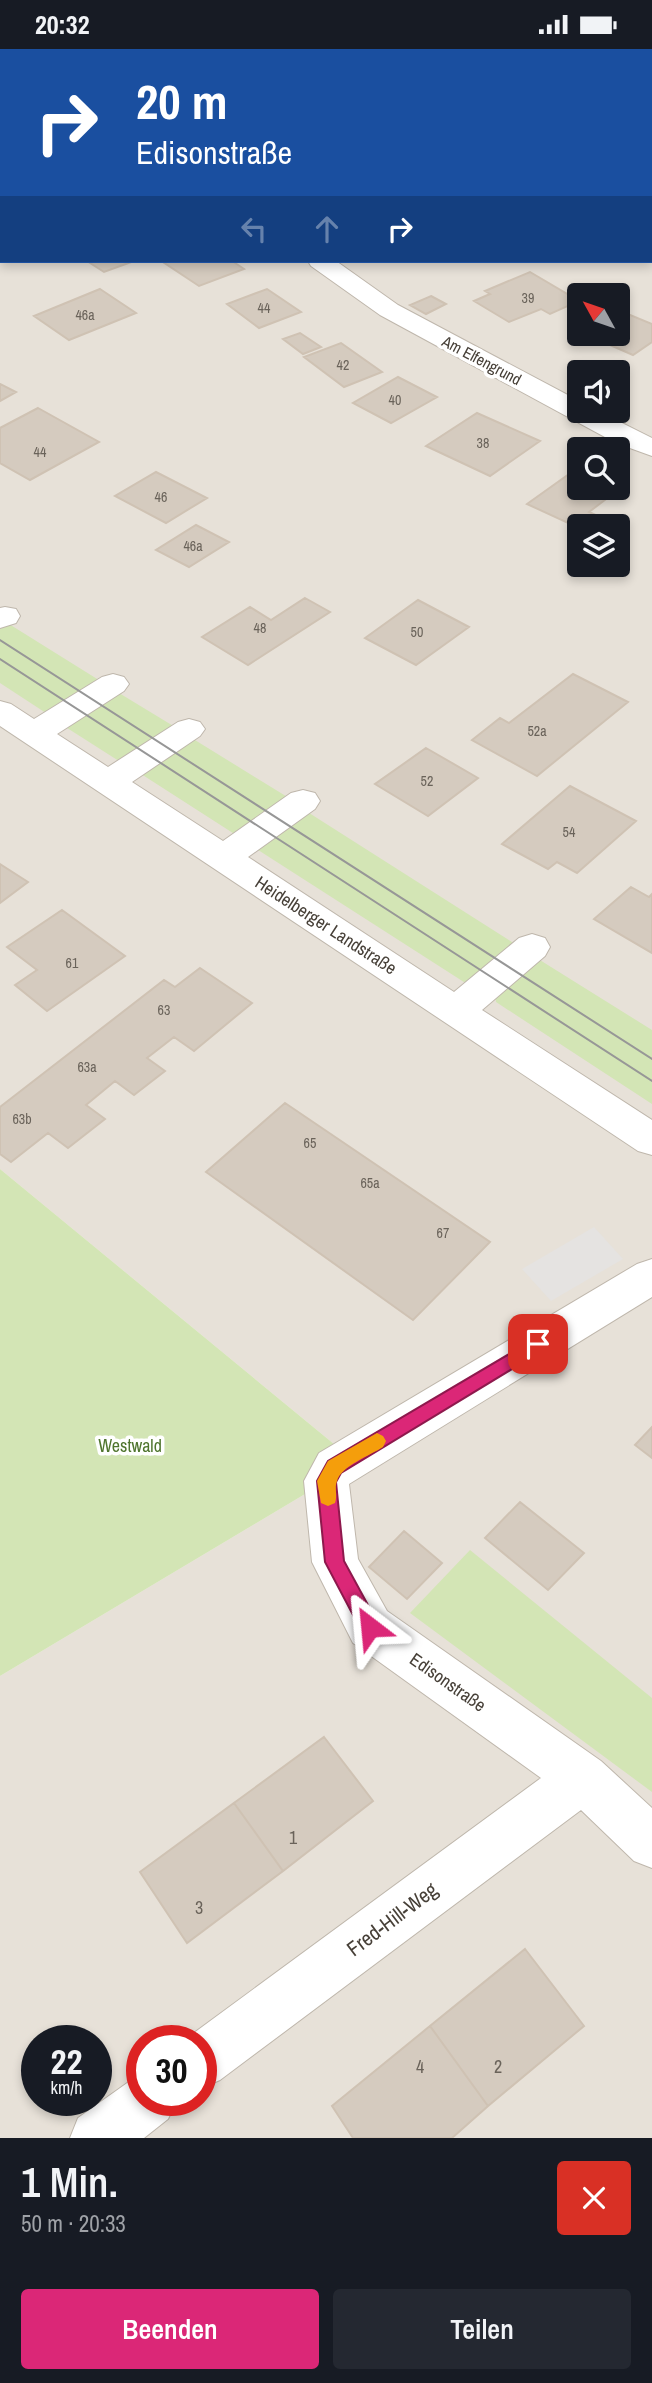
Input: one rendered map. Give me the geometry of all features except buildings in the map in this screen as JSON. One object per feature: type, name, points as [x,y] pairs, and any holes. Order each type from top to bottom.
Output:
[{"type":"street","name":"Am Elfengrund","points":[[323,263],[389,310],[625,437],[652,448]]},
{"type":"street","points":[[35,733],[113,684]]},
{"type":"street","name":"Heidelberger Landstraße","points":[[0,711],[652,1140]]},
{"type":"street","points":[[109,782],[189,729]]},
{"type":"street","points":[[223,858],[303,801]]},
{"type":"street","points":[[456,1011],[532,947]]},
{"type":"street","name":"Edisonstraße","points":[[652,1276],[335,1467],[326,1481],[335,1562],[370,1627],[583,1778],[652,1843]]},
{"type":"street","name":"Fred-Hill-Weg","points":[[217,2049],[583,1778]]},
{"type":"street","points":[[98,2138],[128,2116]]},
{"type":"shaded area","points":[[0,263],[652,263],[652,2138],[0,2138],[0,1676],[357,1463],[0,1169]]},
{"type":"shaded area","points":[[594,1227],[623,1259],[551,1301],[522,1269]]},
{"type":"green space","points":[[9,624],[102,682],[49,715],[0,683],[0,629]]},
{"type":"green space","points":[[119,693],[175,727],[122,763],[64,726]]},
{"type":"green space","points":[[190,737],[289,798],[236,835],[138,772]]},
{"type":"green space","points":[[306,811],[515,944],[467,984],[255,848]]},
{"type":"green space","points":[[535,957],[652,1030],[652,1104],[496,1002],[495,992]]},
{"type":"green space","name":"Westwald","points":[[0,1169],[357,1463],[0,1676]]},
{"type":"green space","points":[[470,1550],[652,1698],[652,1792],[410,1613]]},
{"type":"tram line","points":[[0,640],[652,1059]]},
{"type":"tram line","points":[[0,659],[652,1081]]},
{"type":"slow traffic","points":[[328,1497],[326,1481],[335,1467],[377,1441]]},
{"type":"route","points":[[370,1627],[335,1562],[326,1481],[335,1467],[538,1344]]}]
